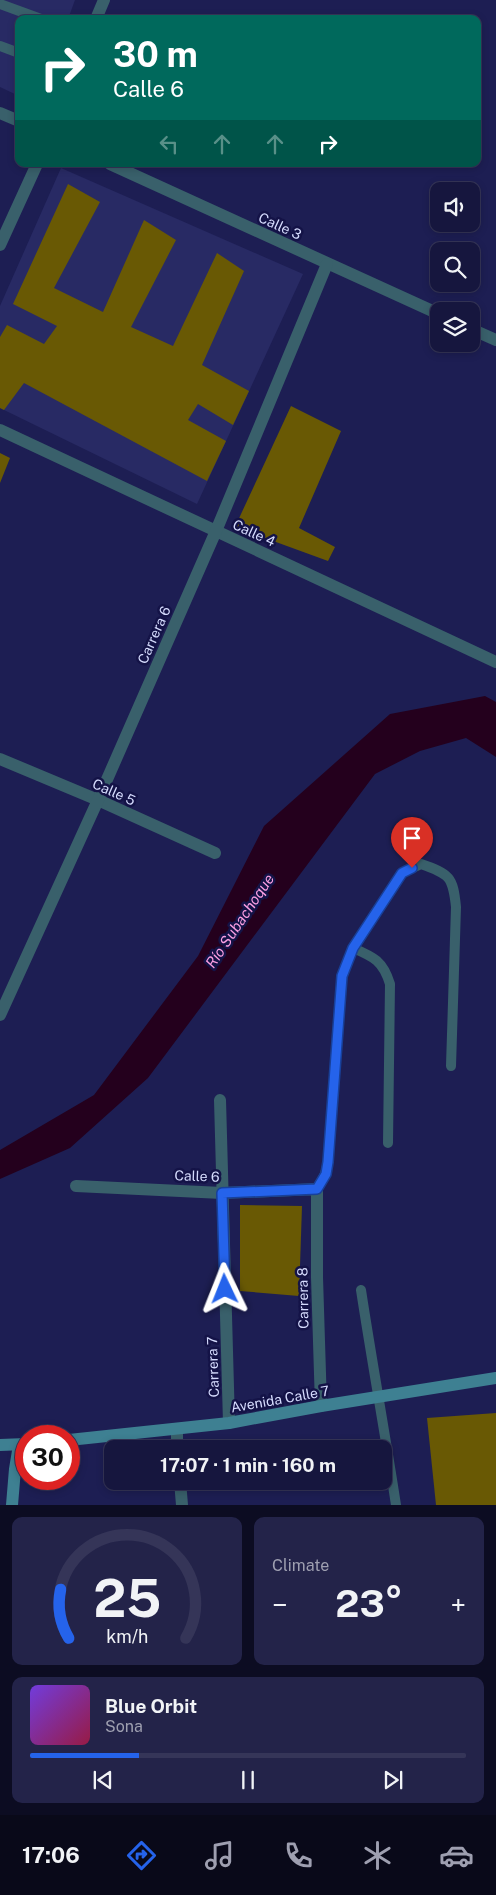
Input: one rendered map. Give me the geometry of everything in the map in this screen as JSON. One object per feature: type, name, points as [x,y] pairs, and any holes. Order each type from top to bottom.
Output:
[{"type":"main road","name":"Avenida Calle 7","points":[[80,1439],[229,1423],[496,1378]]},
{"type":"main road","points":[[0,1445],[15,1444]]},
{"type":"main road","points":[[12,1505],[15,1469]]},
{"type":"street","points":[[98,15],[104,0]]},
{"type":"street","points":[[0,113],[15,120]]},
{"type":"street","points":[[0,245],[35,167]]},
{"type":"street","name":"Calle 3","points":[[117,167],[430,310]]},
{"type":"street","name":"Carrera 6","points":[[0,1015],[98,800],[216,531],[327,264]]},
{"type":"street","points":[[480,333],[496,340]]},
{"type":"street","name":"Calle 4","points":[[0,430],[496,662]]},
{"type":"street","name":"Calle 5","points":[[0,759],[98,800],[215,853]]},
{"type":"street","name":"Carrera 7","points":[[220,1100],[229,1423]]},
{"type":"street","name":"Calle 6","points":[[76,1186],[222,1193],[317,1189]]},
{"type":"street","name":"Carrera 8","points":[[317,1189],[317,1277],[321,1406]]},
{"type":"street","points":[[176,1429],[177,1440]]},
{"type":"street","points":[[181,1490],[182,1505]]},
{"type":"lane","points":[[0,4],[30,15]]},
{"type":"lane","points":[[0,46],[15,51]]},
{"type":"lane","points":[[317,1189],[326,1174],[328,1162],[342,976],[353,948],[402,873],[421,864],[442,871],[454,886],[456,907],[451,1066]]},
{"type":"lane","points":[[353,948],[374,958],[386,969],[390,984],[388,1143]]},
{"type":"lane","points":[[361,1290],[396,1505]]},
{"type":"shaded area","points":[[0,0],[75,0],[69,15],[15,15],[15,94],[0,87]]},
{"type":"shaded area","points":[[61,168],[303,274],[197,504],[0,408],[0,306]]},
{"type":"water","name":"Río Subachoque","points":[[485,696],[496,702],[496,757],[466,738],[420,751],[375,774],[148,1078],[70,1148],[0,1179],[0,1150],[94,1095],[198,956],[264,826],[390,714]]},
{"type":"building","points":[[68,184],[100,202],[54,288],[103,312],[144,220],[176,240],[131,327],[173,346],[217,253],[244,271],[202,365],[249,391],[233,425],[198,404],[188,420],[226,441],[207,481],[24,383],[4,410],[0,408],[0,337],[7,325],[44,344],[57,326],[13,304]]},
{"type":"building","points":[[291,406],[341,431],[299,528],[335,547],[328,561],[235,527]]},
{"type":"building","points":[[0,453],[10,458],[0,483]]},
{"type":"building","points":[[240,1205],[302,1206],[299,1296],[240,1291]]},
{"type":"building","points":[[496,1413],[496,1505],[436,1505],[427,1418]]},
{"type":"route","points":[[225,1289],[222,1193],[317,1189],[326,1174],[342,976],[353,948],[402,873],[412,868]]}]
